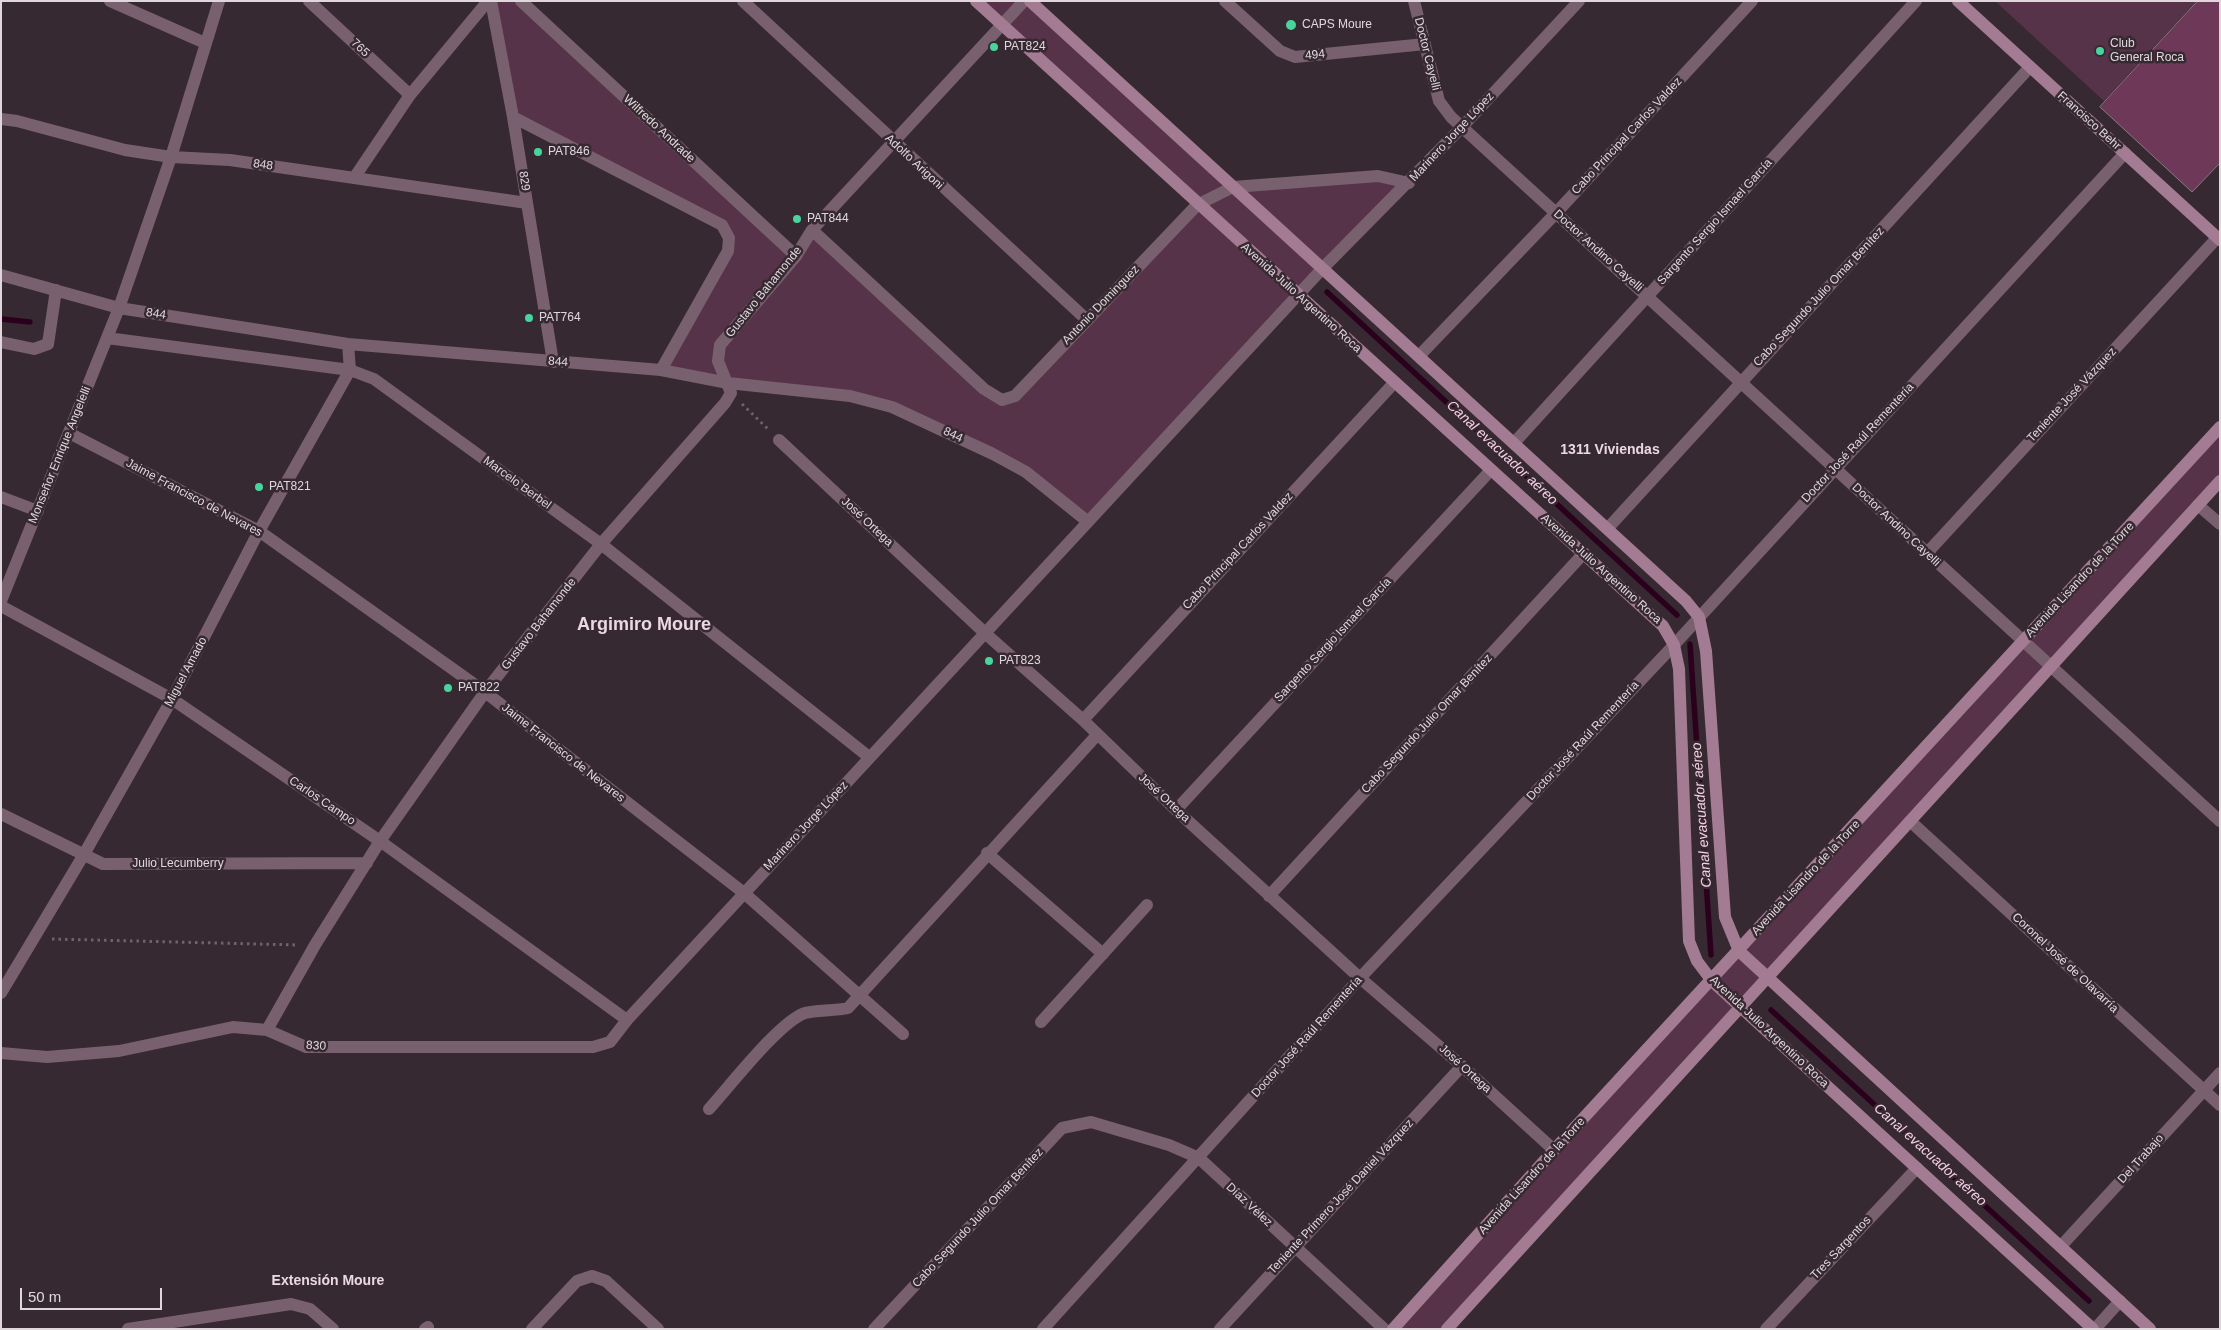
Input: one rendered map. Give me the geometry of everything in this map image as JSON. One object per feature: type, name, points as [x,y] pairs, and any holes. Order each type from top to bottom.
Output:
[{"type":"main road","name":"Avenida Julio Argentino Roca","points":[[976,1],[1197,205],[1299,295],[1663,626],[1674,645],[1679,669],[1689,941],[1697,961],[1712,981],[1740,1007],[2094,1329]]},
{"type":"main road","points":[[1030,1],[1686,600],[1699,617],[1706,651],[1724,917],[1739,951],[2062,1245],[2150,1329]]},
{"type":"main road","name":"Francisco Behr","points":[[1958,1],[2218,239]]},
{"type":"main road","name":"Avenida Lisandro de la Torre","points":[[1393,1329],[1554,1150],[1712,981],[2220,427]]},
{"type":"main road","points":[[1447,1329],[2220,481]]},
{"type":"street","points":[[110,1],[205,43]]},
{"type":"street","name":"Monseñor Enrique Angelelli","points":[[1,601],[119,308],[171,157],[219,1]]},
{"type":"street","name":"765","points":[[309,1],[410,96]]},
{"type":"street","points":[[354,178],[410,96],[490,1]]},
{"type":"street","name":"829","points":[[490,1],[513,117],[553,362]]},
{"type":"street","name":"Wilfredo Andrade","points":[[521,1],[796,256]]},
{"type":"street","name":"Adolfo Arigoni","points":[[743,1],[1087,320]]},
{"type":"street","name":"Gustavo Bahamonde","points":[[267,1030],[315,945],[380,841],[484,692],[601,544],[725,403],[729,388],[718,361],[720,345],[796,256],[812,230],[1024,1]]},
{"type":"street","name":"Doctor Cayelli","points":[[1414,1],[1426,44],[1438,100],[1462,127]]},
{"type":"street","name":"Marinero Jorge López","points":[[627,1020],[1322,269],[1409,183],[1579,1]]},
{"type":"street","name":"Cabo Principal Carlos Valdez","points":[[1419,356],[1556,213],[1752,1]]},
{"type":"street","name":"Sargento Sergio Ismael García","points":[[1514,443],[1916,1]]},
{"type":"street","name":"494","points":[[1231,3],[1280,51],[1295,57],[1426,44]]},
{"type":"street","name":"Cabo Segundo Julio Omar Benítez","points":[[1608,528],[2030,67]]},
{"type":"street","points":[[513,117],[722,225],[729,238],[728,251],[661,370]]},
{"type":"street","name":"848","points":[[1,119],[17,121],[126,150],[171,157],[230,160],[527,202]]},
{"type":"street","name":"Doctor Andino Cayelli","points":[[1462,127],[2220,821]]},
{"type":"street","name":"Doctor José Raúl Rementería","points":[[1043,1329],[1360,978],[1674,645],[2125,154]]},
{"type":"street","points":[[1233,187],[1378,176],[1409,183]]},
{"type":"street","name":"Antonio Dominguez","points":[[812,230],[984,389],[1002,400],[1015,396],[1197,205],[1233,187]]},
{"type":"street","name":"Teniente José Vázquez","points":[[1927,553],[2218,239]]},
{"type":"street","name":"844","points":[[1,274],[119,308],[348,344],[661,370],[729,388],[850,396],[892,407],[992,454],[1026,472],[1087,521]]},
{"type":"street","points":[[1,342],[34,349],[48,344],[56,290]]},
{"type":"street","name":"Marcelo Berbel","points":[[107,338],[350,370],[374,379],[601,544],[869,757]]},
{"type":"street","points":[[348,344],[350,370]]},
{"type":"street","name":"Miguel Amado","points":[[1,993],[83,856],[172,699],[259,530],[350,370]]},
{"type":"street","name":"Cabo Principal Carlos Valdez","points":[[1083,720],[1394,382]]},
{"type":"street","name":"Jaime Francisco de Nevares","points":[[69,433],[259,530],[484,692],[744,893],[903,1034]]},
{"type":"street","name":"José Ortega","points":[[779,440],[986,634],[1083,720],[1269,896],[1554,1150]]},
{"type":"street","name":"Sargento Sergio Ismael García","points":[[1176,810],[1491,470]]},
{"type":"street","points":[[1,497],[38,511]]},
{"type":"street","points":[[2198,504],[2220,524]]},
{"type":"street","name":"Cabo Segundo Julio Omar Benítez","points":[[1269,896],[1584,553]]},
{"type":"street","name":"Carlos Campo","points":[[1,606],[172,699],[380,841],[627,1020]]},
{"type":"street","points":[[709,1108],[786,1024],[806,1012],[830,1012],[848,1008],[987,853],[1097,735]]},
{"type":"street","name":"Julio Lecumberry","points":[[1,814],[83,856],[103,864],[366,863]]},
{"type":"street","name":"Coronel José de Olavarría","points":[[1910,821],[2220,1105]]},
{"type":"street","points":[[987,853],[1102,954]]},
{"type":"street","points":[[1041,1022],[1148,905]]},
{"type":"street","name":"830","points":[[1,1053],[47,1057],[119,1052],[233,1027],[267,1030],[306,1047],[593,1047],[610,1042],[627,1020]]},
{"type":"street","name":"Teniente Primero José Daniel Vázquez","points":[[1220,1329],[1462,1066]]},
{"type":"street","name":"Del Trabajo","points":[[2062,1245],[2220,1073]]},
{"type":"street","name":"Cabo Segundo Julio Omar Benítez","points":[[874,1329],[1062,1128],[1090,1122]]},
{"type":"street","name":"Díaz Vélez","points":[[1090,1122],[1169,1145],[1199,1158],[1384,1329]]},
{"type":"street","name":"Tres Sargentos","points":[[1766,1329],[1917,1168]]},
{"type":"street","points":[[532,1329],[577,1281],[592,1276],[606,1281],[658,1329]]},
{"type":"street","points":[[2094,1329],[2120,1301]]},
{"type":"street","points":[[128,1329],[291,1304],[310,1309],[333,1329]]},
{"type":"path","points":[[729,388],[779,440]]},
{"type":"path","points":[[34,938],[315,945]]},
{"type":"shaded area","points":[[491,1],[521,1],[796,256],[812,230],[1002,400],[1015,395],[1197,205],[976,1],[1030,1],[1233,187],[1378,176],[1409,183],[1087,521],[1026,472],[892,407],[661,370],[728,251],[722,225],[513,117]]},
{"type":"shaded area","name":"Club General Roca","points":[[1995,1],[2197,1],[2104,101]]},
{"type":"shaded area","points":[[2220,427],[2220,481],[1447,1329],[1393,1329]]},
{"type":"building","points":[[2198,1],[2220,1],[2220,163],[2192,192],[2100,107]]},
{"type":"waterway","name":"Canal evacuador aéreo","points":[[1327,292],[1677,615]]},
{"type":"waterway","points":[[1,319],[30,322]]},
{"type":"waterway","name":"Canal evacuador aéreo","points":[[1690,644],[1711,955]]},
{"type":"waterway","name":"Canal evacuador aéreo","points":[[1771,1010],[2089,1301]]},
{"type":"place","name":"CAPS Moure","points":[[1291,25]]},
{"type":"place","name":"PAT824","points":[[994,47]]},
{"type":"place","name":"Club General Roca","points":[[2100,51]]},
{"type":"place","name":"PAT846","points":[[538,152]]},
{"type":"place","name":"PAT844","points":[[797,219]]},
{"type":"place","name":"PAT764","points":[[529,318]]},
{"type":"place","name":"PAT821","points":[[259,487]]},
{"type":"place","name":"PAT823","points":[[989,661]]},
{"type":"place","name":"PAT822","points":[[448,688]]},
{"type":"district","name":"1311 Viviendas","points":[[1610,450]]},
{"type":"district","name":"Argimiro Moure","points":[[644,625]]},
{"type":"district","name":"Extensión Moure","points":[[328,1281]]}]
